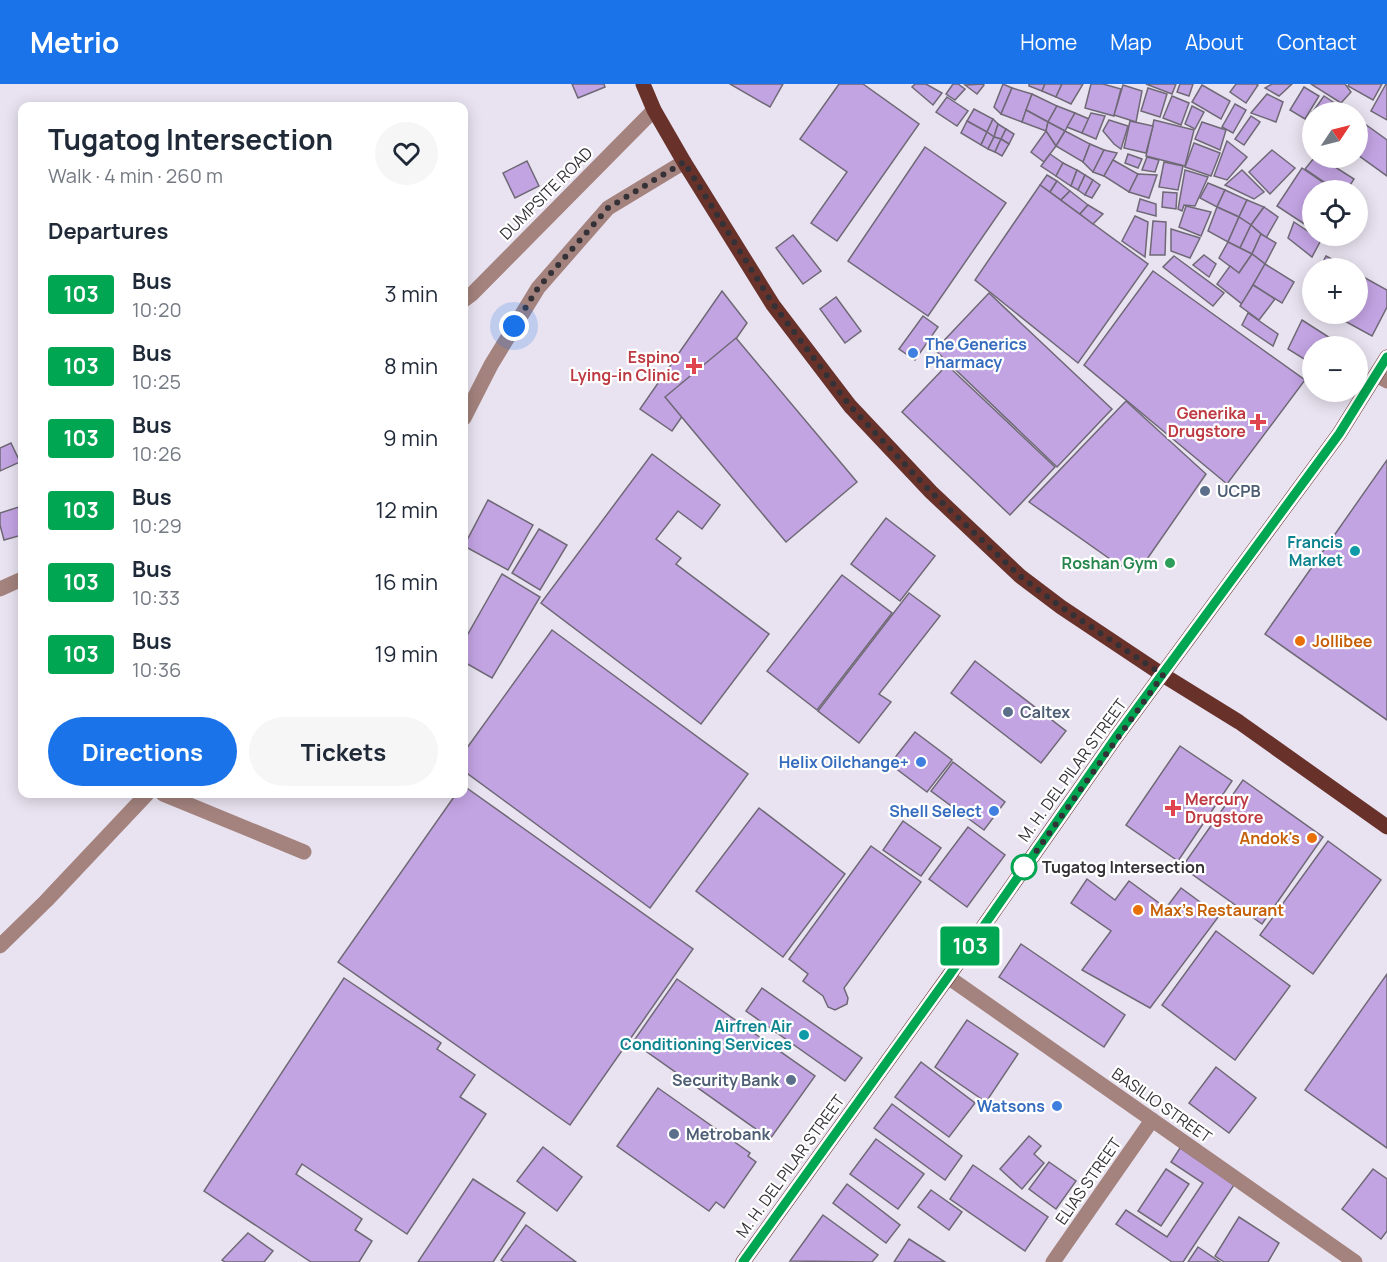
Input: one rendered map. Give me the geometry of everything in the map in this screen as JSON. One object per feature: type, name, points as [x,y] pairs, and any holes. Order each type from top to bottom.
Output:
[{"type":"main road","points":[[643,84],[654,110],[684,162],[773,304],[850,406],[931,492],[1020,576],[1061,607],[1239,722],[1387,827]]},
{"type":"main road","name":"M. H. DEL PILAR STREET","points":[[743,1262],[1064,811],[1381,378],[1387,357]]},
{"type":"street","name":"DUMPSITE ROAD","points":[[468,297],[654,110]]},
{"type":"street","points":[[468,410],[491,365],[538,288],[608,208],[684,162]]},
{"type":"street","points":[[0,589],[18,581]]},
{"type":"street","points":[[0,946],[143,798]]},
{"type":"street","points":[[173,798],[304,852]]},
{"type":"street","name":"BASILIO STREET","points":[[948,977],[1356,1262]]},
{"type":"street","name":"ELIAS STREET","points":[[1053,1262],[1152,1120]]},
{"type":"building","points":[[572,84],[604,84],[605,87],[578,98]]},
{"type":"building","points":[[730,84],[783,84],[770,107]]},
{"type":"building","points":[[839,84],[863,84],[919,124],[837,241],[811,223],[847,172],[800,139]]},
{"type":"building","points":[[915,84],[926,84],[942,93],[933,105],[912,87]]},
{"type":"building","points":[[953,84],[958,84],[965,89],[955,100],[946,94]]},
{"type":"building","points":[[983,84],[977,94],[965,85]]},
{"type":"building","points":[[1003,84],[1012,88],[1001,114],[994,107]]},
{"type":"building","points":[[1029,84],[1045,84],[1042,91]]},
{"type":"building","points":[[1045,84],[1062,84],[1056,97],[1042,91]]},
{"type":"building","points":[[1062,84],[1083,84],[1071,104],[1056,97]]},
{"type":"building","points":[[1091,84],[1103,84],[1121,89],[1114,116],[1085,108]]},
{"type":"building","points":[[1146,84],[1176,84],[1172,94]]},
{"type":"building","points":[[1180,84],[1193,84],[1189,96],[1177,92]]},
{"type":"building","points":[[1236,84],[1258,85],[1246,103],[1230,92]]},
{"type":"building","points":[[1272,84],[1292,84],[1279,96],[1265,88]]},
{"type":"building","points":[[1311,84],[1345,84],[1351,92],[1339,102]]},
{"type":"building","points":[[1349,84],[1382,84],[1373,100],[1348,86]]},
{"type":"building","points":[[1387,84],[1387,120],[1371,111]]},
{"type":"building","points":[[1123,85],[1142,91],[1136,122],[1114,115]]},
{"type":"building","points":[[1202,85],[1230,101],[1221,119],[1192,102]]},
{"type":"building","points":[[1304,87],[1319,96],[1315,102],[1302,102],[1302,117],[1290,110]]},
{"type":"building","points":[[1012,88],[1032,94],[1022,122],[1001,114]]},
{"type":"building","points":[[1148,88],[1167,94],[1160,117],[1141,111]]},
{"type":"building","points":[[1032,94],[1057,106],[1048,122],[1026,110]]},
{"type":"building","points":[[1267,94],[1283,102],[1276,122],[1251,113]]},
{"type":"building","points":[[1172,96],[1189,103],[1181,125],[1163,118]]},
{"type":"building","points":[[1324,96],[1333,102],[1320,102]]},
{"type":"building","points":[[947,97],[968,111],[957,126],[936,112]]},
{"type":"building","points":[[1235,104],[1246,110],[1233,133],[1222,127]]},
{"type":"building","points":[[1057,106],[1075,113],[1065,131],[1048,122]]},
{"type":"building","points":[[1192,106],[1204,112],[1195,129],[1185,124]]},
{"type":"building","points":[[974,109],[993,119],[987,132],[967,121]]},
{"type":"building","points":[[1026,110],[1048,122],[1046,131],[1022,122]]},
{"type":"building","points":[[1075,113],[1089,119],[1082,133],[1067,127]]},
{"type":"building","points":[[1091,113],[1105,116],[1096,139],[1082,133]]},
{"type":"building","points":[[1251,116],[1260,122],[1244,145],[1235,139]]},
{"type":"building","points":[[993,119],[998,124],[994,137],[987,132]]},
{"type":"building","points":[[1109,120],[1128,126],[1121,149],[1103,131]]},
{"type":"building","points":[[1154,120],[1194,130],[1185,166],[1146,156]]},
{"type":"building","points":[[967,121],[987,132],[981,145],[961,133]]},
{"type":"building","points":[[1130,121],[1153,126],[1146,153],[1124,148]]},
{"type":"building","points":[[1048,122],[1065,131],[1056,146],[1046,131]]},
{"type":"building","points":[[1202,122],[1226,130],[1220,150],[1195,139]]},
{"type":"building","points":[[998,124],[1006,129],[1001,139],[994,137]]},
{"type":"building","points":[[1368,126],[1387,140],[1387,176],[1368,162]]},
{"type":"building","points":[[1006,129],[1014,134],[1009,144],[1001,139]]},
{"type":"building","points":[[1046,131],[1056,146],[1044,162],[1031,152]]},
{"type":"building","points":[[1065,131],[1090,144],[1083,162],[1056,146]]},
{"type":"building","points":[[987,132],[994,137],[988,149],[981,145]]},
{"type":"building","points":[[994,137],[1001,139],[995,152],[988,149]]},
{"type":"building","points":[[1001,139],[1009,144],[1002,156],[995,152]]},
{"type":"building","points":[[1227,141],[1247,157],[1227,180],[1214,176]]},
{"type":"building","points":[[1194,143],[1220,153],[1211,176],[1185,167]]},
{"type":"building","points":[[1090,144],[1104,150],[1093,172],[1083,162]]},
{"type":"building","points":[[925,147],[1006,203],[928,316],[848,261]]},
{"type":"building","points":[[1104,150],[1117,153],[1104,176],[1093,172]]},
{"type":"building","points":[[1272,150],[1295,168],[1270,194],[1249,172]]},
{"type":"building","points":[[1050,154],[1063,163],[1056,176],[1041,166]]},
{"type":"building","points":[[1128,154],[1142,159],[1138,168],[1125,163]]},
{"type":"building","points":[[1147,157],[1159,160],[1155,172],[1142,170]]},
{"type":"building","points":[[1113,160],[1138,174],[1129,192],[1104,176]]},
{"type":"building","points":[[527,161],[539,186],[515,198],[503,173]]},
{"type":"building","points":[[1164,162],[1183,166],[1178,190],[1159,187]]},
{"type":"building","points":[[1063,163],[1077,170],[1071,186],[1056,176]]},
{"type":"building","points":[[1302,168],[1319,180],[1302,180],[1302,222],[1277,206]]},
{"type":"building","points":[[1337,168],[1354,179],[1321,180],[1305,169]]},
{"type":"building","points":[[1077,170],[1085,175],[1078,190],[1071,186]]},
{"type":"building","points":[[1185,170],[1208,177],[1195,206],[1184,205],[1182,211],[1178,209]]},
{"type":"building","points":[[1242,170],[1264,192],[1254,199],[1225,185]]},
{"type":"building","points":[[1138,174],[1157,175],[1149,198],[1129,192]]},
{"type":"building","points":[[1047,175],[1057,181],[1050,192],[1040,185]]},
{"type":"building","points":[[1085,175],[1093,180],[1085,195],[1078,190]]},
{"type":"building","points":[[1093,180],[1100,185],[1092,198],[1085,195]]},
{"type":"building","points":[[1057,181],[1070,191],[1061,200],[1050,192]]},
{"type":"building","points":[[1208,183],[1225,190],[1217,207],[1200,198]]},
{"type":"building","points":[[1040,185],[1148,264],[1078,363],[975,280]]},
{"type":"building","points":[[1225,190],[1247,200],[1239,217],[1217,207]]},
{"type":"building","points":[[1070,191],[1088,205],[1080,214],[1061,200]]},
{"type":"building","points":[[1163,192],[1177,193],[1176,209],[1162,207]]},
{"type":"building","points":[[1140,199],[1156,204],[1156,216],[1137,211]]},
{"type":"building","points":[[1247,200],[1264,207],[1251,225],[1239,217]]},
{"type":"building","points":[[1088,205],[1103,214],[1093,224],[1080,214]]},
{"type":"building","points":[[1186,206],[1211,212],[1201,236],[1179,227]]},
{"type":"building","points":[[1217,207],[1239,217],[1228,242],[1208,231]]},
{"type":"building","points":[[1264,207],[1278,217],[1266,238],[1251,225]]},
{"type":"building","points":[[1135,216],[1148,222],[1145,257],[1122,241]]},
{"type":"building","points":[[1239,217],[1251,225],[1240,248],[1228,242]]},
{"type":"building","points":[[1153,221],[1166,222],[1165,255],[1150,255]]},
{"type":"building","points":[[1294,222],[1302,227],[1302,246],[1318,246],[1312,257],[1288,238]]},
{"type":"building","points":[[1251,225],[1261,234],[1252,254],[1240,248]]},
{"type":"building","points":[[1171,229],[1200,238],[1190,258],[1171,251]]},
{"type":"building","points":[[1261,234],[1276,243],[1265,264],[1252,254]]},
{"type":"building","points":[[793,235],[821,271],[803,284],[776,248]]},
{"type":"building","points":[[1228,242],[1252,254],[1239,273],[1219,258]]},
{"type":"building","points":[[1252,254],[1265,264],[1242,304],[1217,284],[1230,266],[1239,273]]},
{"type":"building","points":[[1204,255],[1216,264],[1209,277],[1193,265]]},
{"type":"building","points":[[1174,256],[1224,293],[1213,306],[1163,267]]},
{"type":"building","points":[[1265,264],[1294,282],[1282,303],[1253,285]]},
{"type":"building","points":[[1153,271],[1302,378],[1302,384],[1227,484],[1084,365]]},
{"type":"building","points":[[1368,280],[1387,290],[1387,307],[1372,336],[1350,324],[1368,324]]},
{"type":"building","points":[[1253,285],[1275,299],[1259,320],[1240,306]]},
{"type":"building","name":"Espino Lying-in Clinic","points":[[722,291],[747,323],[672,431],[640,409]]},
{"type":"building","points":[[989,293],[1112,409],[1057,467],[935,350]]},
{"type":"building","points":[[836,297],[861,331],[845,343],[820,309]]},
{"type":"building","points":[[1248,313],[1278,334],[1273,346],[1242,325]]},
{"type":"building","points":[[923,316],[938,327],[915,360],[899,349]]},
{"type":"building","points":[[1302,320],[1302,324],[1308,324],[1327,336],[1302,336],[1302,358],[1288,349]]},
{"type":"building","points":[[736,338],[857,482],[786,542],[665,397]]},
{"type":"building","points":[[947,365],[1055,467],[1010,515],[902,412]]},
{"type":"building","points":[[1126,401],[1206,474],[1145,562],[1120,566],[1029,502]]},
{"type":"building","points":[[11,443],[18,463],[0,471],[0,448]]},
{"type":"building","points":[[652,454],[720,505],[702,529],[678,511],[656,539],[681,558],[676,564],[769,634],[701,724],[541,603]]},
{"type":"building","name":"Francis Market","points":[[1387,460],[1387,720],[1265,634]]},
{"type":"building","points":[[488,500],[533,525],[508,570],[468,548],[468,538]]},
{"type":"building","points":[[18,507],[18,536],[4,540],[0,513]]},
{"type":"building","points":[[886,518],[935,556],[900,601],[851,564]]},
{"type":"building","points":[[539,529],[567,545],[540,590],[512,573]]},
{"type":"building","points":[[502,574],[540,597],[492,678],[468,664],[468,634]]},
{"type":"building","points":[[842,575],[892,613],[817,710],[767,671]]},
{"type":"building","points":[[909,593],[940,616],[879,694],[891,702],[859,743],[818,711]]},
{"type":"building","points":[[552,630],[748,774],[650,908],[468,774],[468,746]]},
{"type":"building","name":"Caltex","points":[[975,661],[1066,731],[1041,763],[951,693]]},
{"type":"building","name":"Helix Oilchange+","points":[[915,732],[952,760],[927,792],[890,764]]},
{"type":"building","name":"Mercury Drugstore","points":[[1180,746],[1232,781],[1178,861],[1126,825]]},
{"type":"building","points":[[953,762],[1005,802],[984,830],[931,791]]},
{"type":"building","points":[[1243,780],[1323,837],[1262,924],[1182,867]]},
{"type":"building","points":[[468,789],[693,949],[570,1125],[338,962],[453,798],[468,798]]},
{"type":"building","points":[[759,808],[845,874],[783,957],[696,891]]},
{"type":"building","points":[[903,821],[941,848],[921,876],[883,850]]},
{"type":"building","points":[[968,827],[1005,855],[967,907],[929,879]]},
{"type":"building","points":[[1328,841],[1381,880],[1313,974],[1260,935]]},
{"type":"building","points":[[871,846],[921,882],[844,988],[848,998],[847,1004],[835,1010],[828,1007],[823,996],[803,981],[808,974],[789,959]]},
{"type":"building","points":[[1087,879],[1115,900],[1129,881],[1166,908],[1181,888],[1219,916],[1150,1008],[1082,970],[1111,931],[1071,903]]},
{"type":"building","points":[[1216,931],[1290,986],[1235,1060],[1162,1005]]},
{"type":"building","points":[[1021,944],[1125,1015],[1104,1047],[999,977]]},
{"type":"building","points":[[1387,974],[1387,1148],[1305,1090]]},
{"type":"building","points":[[344,978],[441,1043],[437,1049],[475,1075],[460,1097],[486,1114],[407,1234],[302,1164],[296,1174],[362,1219],[355,1230],[372,1241],[359,1262],[311,1262],[204,1191]]},
{"type":"building","points":[[677,979],[815,1076],[770,1139],[633,1042]]},
{"type":"building","name":"Airfren Air Conditioning Services","points":[[762,988],[862,1058],[845,1081],[746,1011]]},
{"type":"building","points":[[967,1020],[1018,1054],[986,1102],[935,1067]]},
{"type":"building","points":[[921,1062],[975,1103],[949,1137],[895,1097]]},
{"type":"building","points":[[1216,1067],[1256,1098],[1229,1133],[1189,1103]]},
{"type":"building","points":[[658,1088],[750,1153],[748,1156],[756,1162],[724,1208],[716,1202],[709,1211],[617,1146]]},
{"type":"building","points":[[892,1104],[962,1156],[945,1180],[874,1128]]},
{"type":"building","points":[[1029,1136],[1041,1146],[1034,1154],[1044,1163],[1022,1189],[1000,1169]]},
{"type":"building","points":[[876,1139],[924,1174],[898,1209],[850,1174]]},
{"type":"building","points":[[543,1147],[582,1177],[557,1211],[517,1181]]},
{"type":"building","points":[[1180,1148],[1234,1185],[1183,1262],[1172,1262],[1116,1224],[1126,1210],[1167,1237],[1203,1183],[1171,1162]]},
{"type":"building","points":[[1049,1162],[1076,1181],[1056,1209],[1029,1189]]},
{"type":"building","points":[[973,1165],[1048,1217],[1025,1251],[950,1199]]},
{"type":"building","points":[[1166,1169],[1189,1184],[1161,1226],[1138,1211]]},
{"type":"building","points":[[1373,1169],[1387,1179],[1387,1231],[1381,1239],[1342,1209]]},
{"type":"building","points":[[473,1179],[525,1213],[493,1262],[418,1262]]},
{"type":"building","points":[[847,1184],[900,1225],[886,1243],[833,1203]]},
{"type":"building","points":[[931,1190],[962,1212],[949,1230],[918,1207]]},
{"type":"building","points":[[823,1215],[878,1255],[872,1262],[790,1261]]},
{"type":"building","points":[[1239,1217],[1279,1243],[1268,1262],[1224,1262],[1215,1256]]},
{"type":"building","points":[[526,1225],[576,1262],[504,1262],[501,1260]]},
{"type":"building","points":[[248,1233],[273,1251],[264,1262],[225,1262],[222,1260]]},
{"type":"building","points":[[909,1239],[945,1262],[894,1262]]},
{"type":"building","points":[[1198,1247],[1220,1262],[1188,1262]]},
{"type":"bus line","name":"103","points":[[743,1262],[948,977],[1116,737],[1200,626],[1339,434],[1387,357]]},
{"type":"place","name":"The Generics Pharmacy","points":[[913,353]]},
{"type":"place","name":"Espino Lying-in Clinic","points":[[694,366]]},
{"type":"place","name":"Generika Drugstore","points":[[1258,422]]},
{"type":"place","name":"UCPB","points":[[1205,491]]},
{"type":"place","name":"Francis Market","points":[[1355,551]]},
{"type":"place","name":"Roshan Gym","points":[[1170,563]]},
{"type":"place","name":"Jollibee","points":[[1300,641]]},
{"type":"place","name":"Caltex","points":[[1008,712]]},
{"type":"place","name":"Helix Oilchange+","points":[[921,762]]},
{"type":"place","name":"Mercury Drugstore","points":[[1173,808]]},
{"type":"place","name":"Shell Select","points":[[994,811]]},
{"type":"place","name":"Andok's","points":[[1312,838]]},
{"type":"place","name":"Tugatog Intersection","points":[[1024,867]]},
{"type":"place","name":"Max's Restaurant","points":[[1138,910]]},
{"type":"place","name":"Airfren Air Conditioning Services","points":[[804,1035]]},
{"type":"place","name":"Security Bank","points":[[791,1080]]},
{"type":"place","name":"Watsons","points":[[1057,1106]]},
{"type":"place","name":"Metrobank","points":[[674,1134]]},
{"type":"route","points":[[514,326],[538,288],[608,208],[684,162],[773,304],[850,406],[931,492],[1020,576],[1061,607],[1163,675],[1116,737],[1020,874],[1024,867]]}]
